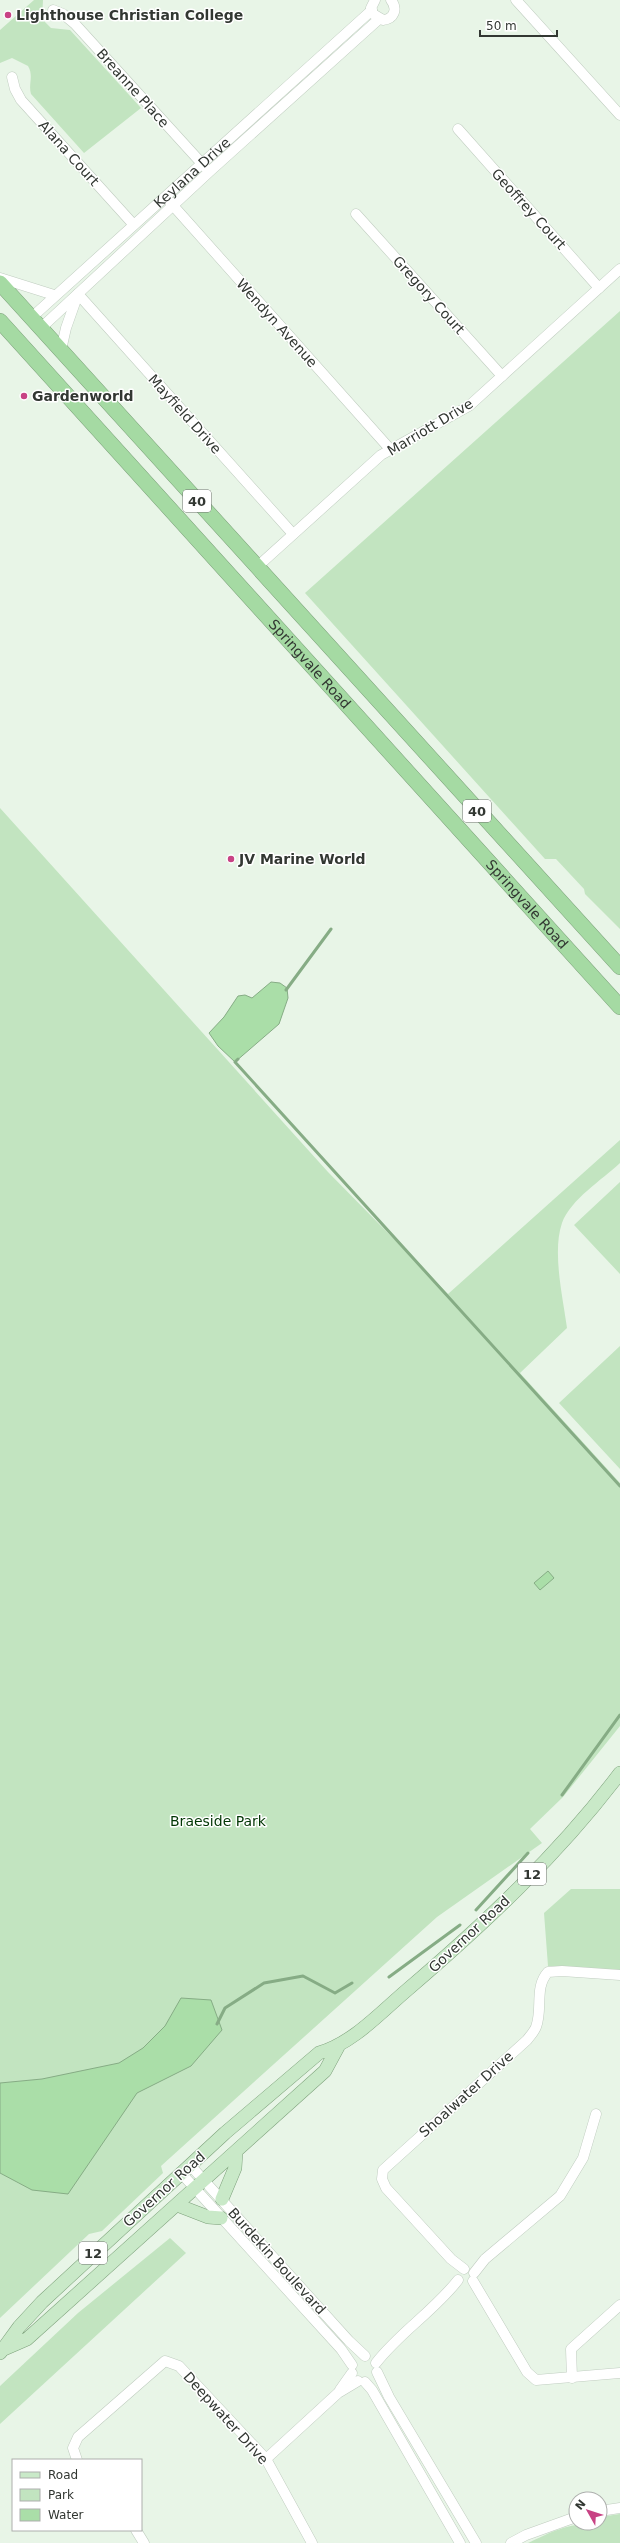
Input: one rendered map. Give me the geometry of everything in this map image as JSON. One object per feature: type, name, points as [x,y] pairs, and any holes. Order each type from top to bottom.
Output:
[{"type":"highway","name":"Springvale Road","points":[[0,283],[620,966]]},
{"type":"highway","name":"Springvale Road","points":[[0,321],[620,1007]]},
{"type":"highway","name":"Keylana Drive","points":[[18,341],[36,323]]},
{"type":"main road","name":"Governor Road","points":[[2,2351],[27,2339],[325,2071],[338,2047],[435,1966],[506,1900],[576,1828],[620,1772]]},
{"type":"main road","name":"Governor Road","points":[[2,2351],[19,2327],[42,2302],[186,2169],[319,2053],[338,2047]]},
{"type":"main road","points":[[222,2199],[235,2168],[236,2152]]},
{"type":"main road","points":[[177,2205],[208,2217],[221,2218]]},
{"type":"street","points":[[516,0],[620,115]]},
{"type":"street","name":"Keylana Drive","points":[[36,323],[78,294],[209,172],[379,19],[390,18],[394,12],[396,2]]},
{"type":"street","points":[[372,4],[379,19]]},
{"type":"street","name":"Keylana Drive","points":[[36,323],[54,295],[164,197],[372,4]]},
{"type":"street","name":"Breanne Place","points":[[53,10],[63,14],[75,24],[209,172]]},
{"type":"street","name":"Alana Court","points":[[12,77],[15,89],[21,100],[133,224]]},
{"type":"street","name":"Geoffrey Court","points":[[458,129],[599,288]]},
{"type":"street","name":"Wendyn Avenue","points":[[164,197],[390,448]]},
{"type":"street","name":"Gregory Court","points":[[356,214],[502,376]]},
{"type":"street","name":"Marriott Drive","points":[[257,567],[390,448],[463,410],[620,269]]},
{"type":"street","points":[[0,278],[54,295]]},
{"type":"street","points":[[62,350],[66,328],[78,294]]},
{"type":"street","name":"Mayfield Drive","points":[[78,294],[293,534]]},
{"type":"street","name":"Shoalwater Drive","points":[[466,2277],[386,2188],[382,2178],[383,2170],[527,2040],[536,2028],[540,2013],[540,1986],[542,1979],[548,1972],[562,1971],[620,1975]]},
{"type":"street","points":[[372,2362],[485,2259],[560,2196],[583,2158],[596,2114]]},
{"type":"street","name":"Burdekin Boulevard","points":[[186,2169],[200,2184],[221,2218],[341,2349],[357,2376],[375,2396],[460,2543]]},
{"type":"street","name":"Burdekin Boulevard","points":[[200,2184],[222,2199],[344,2336],[372,2362],[389,2397],[476,2543]]},
{"type":"street","points":[[466,2277],[479,2293],[501,2326],[527,2372],[536,2380],[620,2373]]},
{"type":"street","points":[[572,2378],[571,2349],[620,2305]]},
{"type":"street","points":[[266,2459],[357,2376],[357,2358],[372,2362]]},
{"type":"street","name":"Deepwater Drive","points":[[77,2459],[73,2448],[78,2437],[165,2361],[179,2366],[266,2459],[312,2543]]},
{"type":"street","points":[[357,2376],[373,2379],[372,2362]]},
{"type":"street","points":[[608,2510],[620,2508]]},
{"type":"street","points":[[512,2543],[533,2532],[568,2520]]},
{"type":"street","points":[[137,2531],[144,2543]]},
{"type":"green space","points":[[34,0],[43,0],[42,19],[51,28],[70,30],[141,108],[84,153],[31,94],[31,73],[28,66],[12,58],[0,63],[0,30]]},
{"type":"green space","points":[[620,311],[620,929],[585,894],[584,889],[556,859],[545,859],[305,593]]},
{"type":"green space","name":"Braeside Park","points":[[0,808],[328,1172],[448,1294],[620,1140],[620,1163],[588,1190],[572,1206],[562,1223],[559,1235],[558,1261],[567,1328],[520,1373],[620,1483],[620,1726],[563,1797],[530,1829],[542,1843],[437,1917],[161,2166],[163,2173],[102,2231],[89,2234],[0,2318]]},
{"type":"green space","points":[[620,1182],[620,1274],[574,1225]]},
{"type":"green space","points":[[620,1346],[620,1469],[559,1403]]},
{"type":"green space","points":[[571,1889],[620,1889],[620,1970],[548,1966],[544,1913]]},
{"type":"green space","points":[[170,2238],[186,2253],[0,2424],[0,2386],[78,2313]]},
{"type":"green space","points":[[620,2514],[620,2543],[528,2543],[546,2534],[568,2527],[568,2531],[608,2531],[608,2516]]},
{"type":"water","points":[[271,982],[280,983],[287,988],[288,998],[279,1024],[235,1062],[218,1046],[209,1033],[224,1017],[238,996],[245,995],[252,998]]},
{"type":"water","points":[[548,1571],[554,1578],[540,1590],[534,1583]]},
{"type":"water","points":[[181,1998],[211,2000],[222,2030],[191,2066],[137,2093],[68,2194],[32,2190],[0,2173],[0,2083],[42,2079],[119,2063],[143,2048],[165,2026]]},
{"type":"waterway","points":[[286,990],[331,929]]},
{"type":"waterway","points":[[238,1059],[235,1062],[620,1486]]},
{"type":"waterway","points":[[562,1795],[620,1715]]},
{"type":"waterway","points":[[476,1910],[528,1853]]},
{"type":"waterway","points":[[389,1977],[460,1925]]},
{"type":"waterway","points":[[217,2024],[225,2008],[264,1983],[303,1976],[335,1993],[352,1983]]},
{"type":"place","name":"Lighthouse Christian College","points":[[8,15]]},
{"type":"place","name":"Gardenworld","points":[[24,396]]},
{"type":"place","name":"JV Marine World","points":[[231,859]]}]
